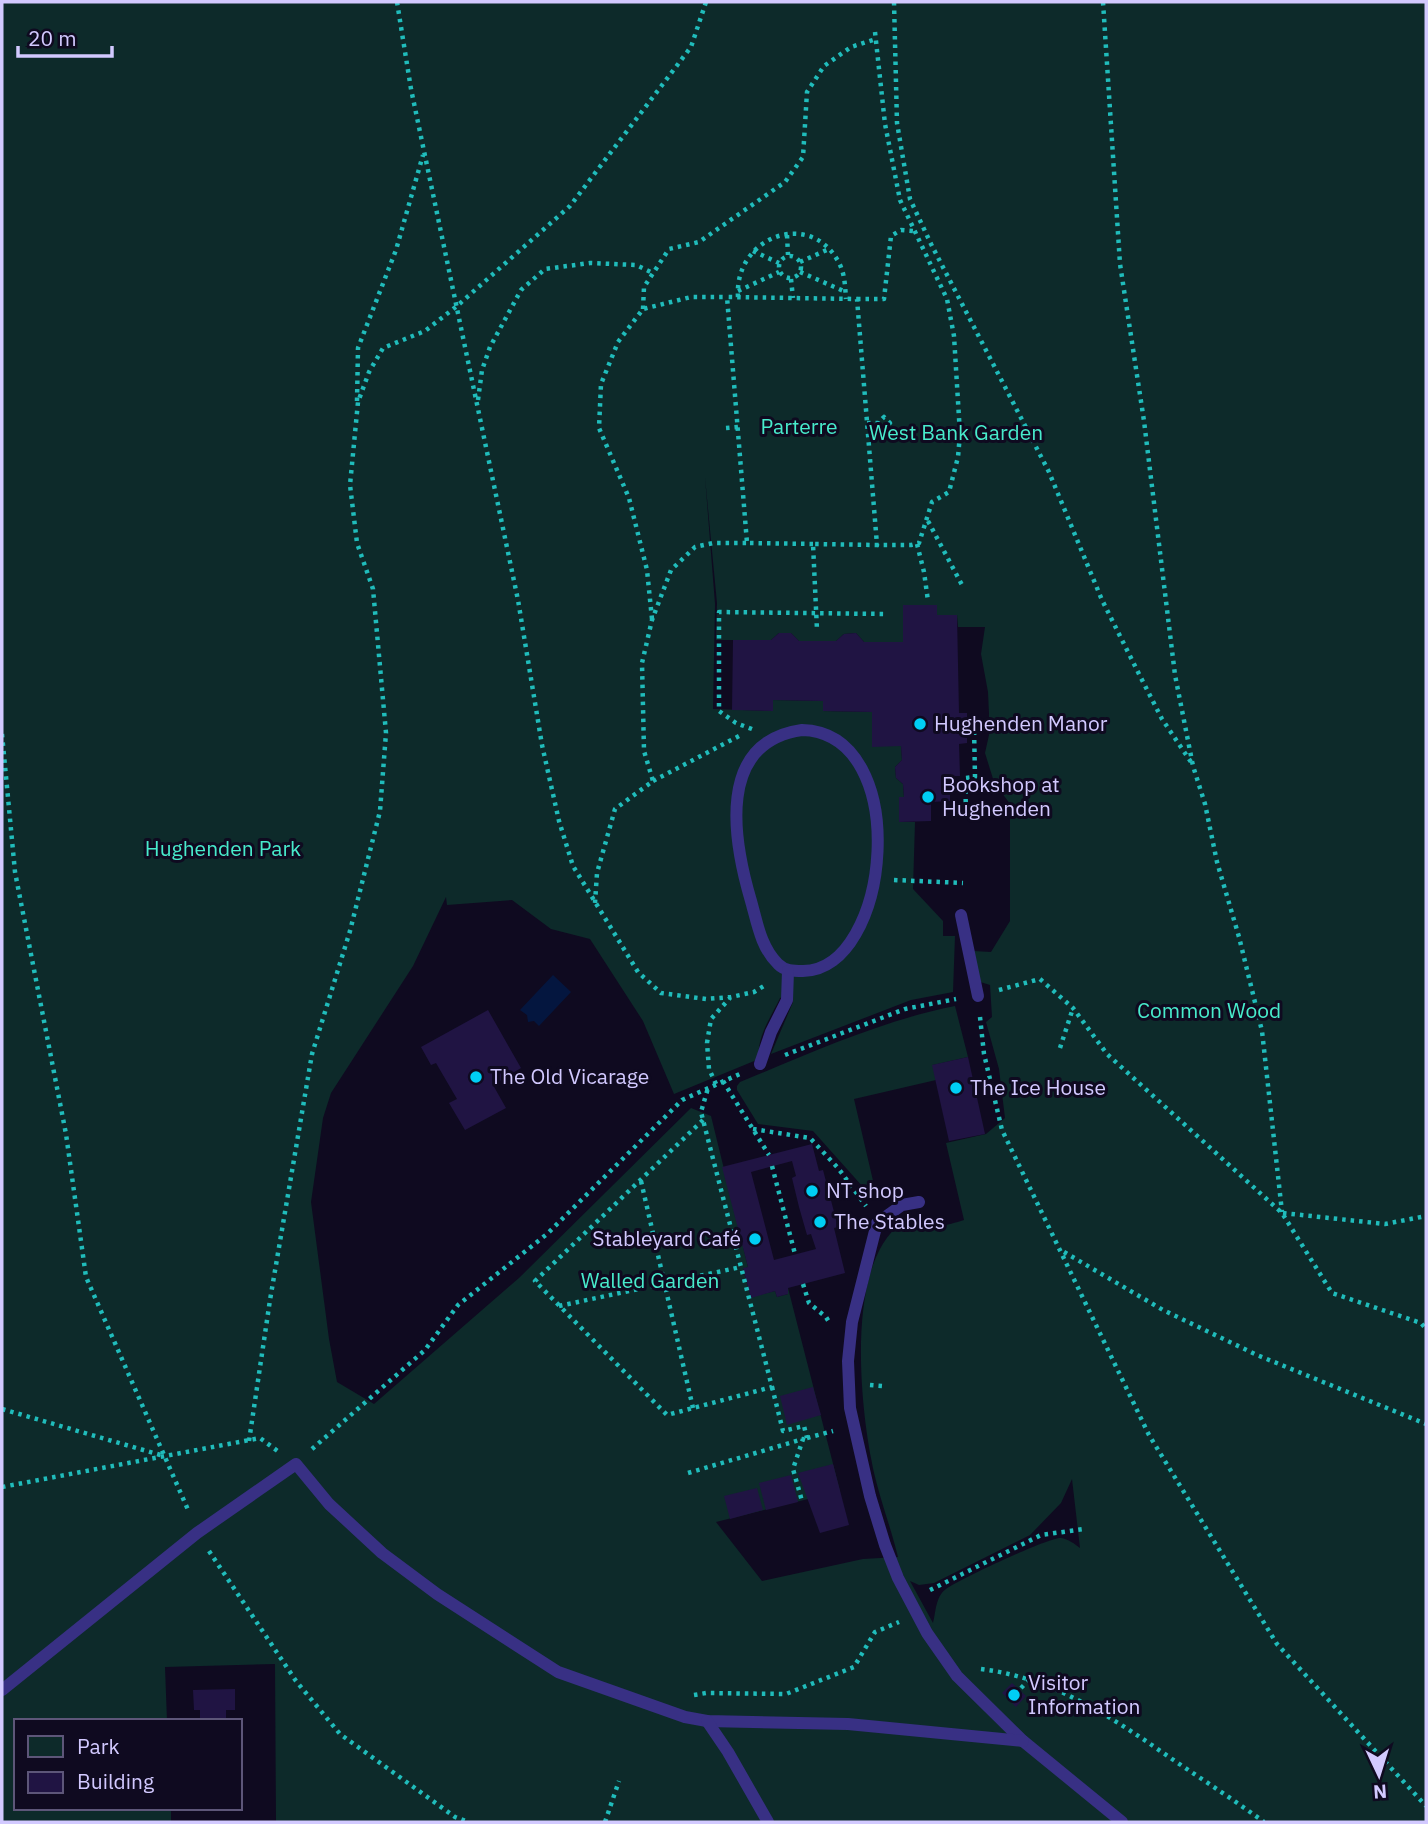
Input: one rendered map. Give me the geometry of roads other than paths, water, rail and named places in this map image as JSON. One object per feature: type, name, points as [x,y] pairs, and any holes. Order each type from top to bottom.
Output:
[{"type":"lane","points":[[760,1065],[771,1031],[787,1000],[788,971],[771,955],[757,924],[740,860],[736,826],[738,791],[749,760],[757,750],[784,733],[803,730],[825,734],[846,747],[862,766],[877,815],[877,850],[869,902],[857,931],[838,957],[812,971],[788,971]]},
{"type":"lane","points":[[961,915],[978,996]]},
{"type":"lane","points":[[919,1202],[902,1205],[877,1223],[852,1322],[848,1361],[850,1408],[873,1508],[898,1578],[957,1676],[1023,1741],[1122,1822]]},
{"type":"lane","points":[[2,1690],[197,1533],[296,1464],[329,1504],[382,1553],[436,1594],[558,1672],[685,1717],[708,1721],[848,1724],[1023,1741]]},
{"type":"lane","points":[[708,1721],[768,1822]]},
{"type":"water","points":[[553,975],[571,992],[539,1026],[534,1021],[528,1022],[527,1015],[520,1010]]},
{"type":"place","name":"Hughenden Manor","points":[[920,724]]},
{"type":"place","name":"Bookshop at Hughenden","points":[[928,797]]},
{"type":"place","name":"The Old Vicarage","points":[[476,1077]]},
{"type":"place","name":"The Ice House","points":[[956,1088]]},
{"type":"place","name":"NT shop","points":[[812,1191]]},
{"type":"place","name":"The Stables","points":[[820,1222]]},
{"type":"place","name":"Stableyard Café","points":[[755,1239]]},
{"type":"place","name":"Visitor Information","points":[[1014,1695]]},
{"type":"park label","name":"Parterre","points":[[799,427]]},
{"type":"park label","name":"West Bank Garden","points":[[956,433]]},
{"type":"park label","name":"Hughenden Park","points":[[223,849]]},
{"type":"park label","name":"Common Wood","points":[[1209,1011]]},
{"type":"park label","name":"Walled Garden","points":[[650,1281]]}]
